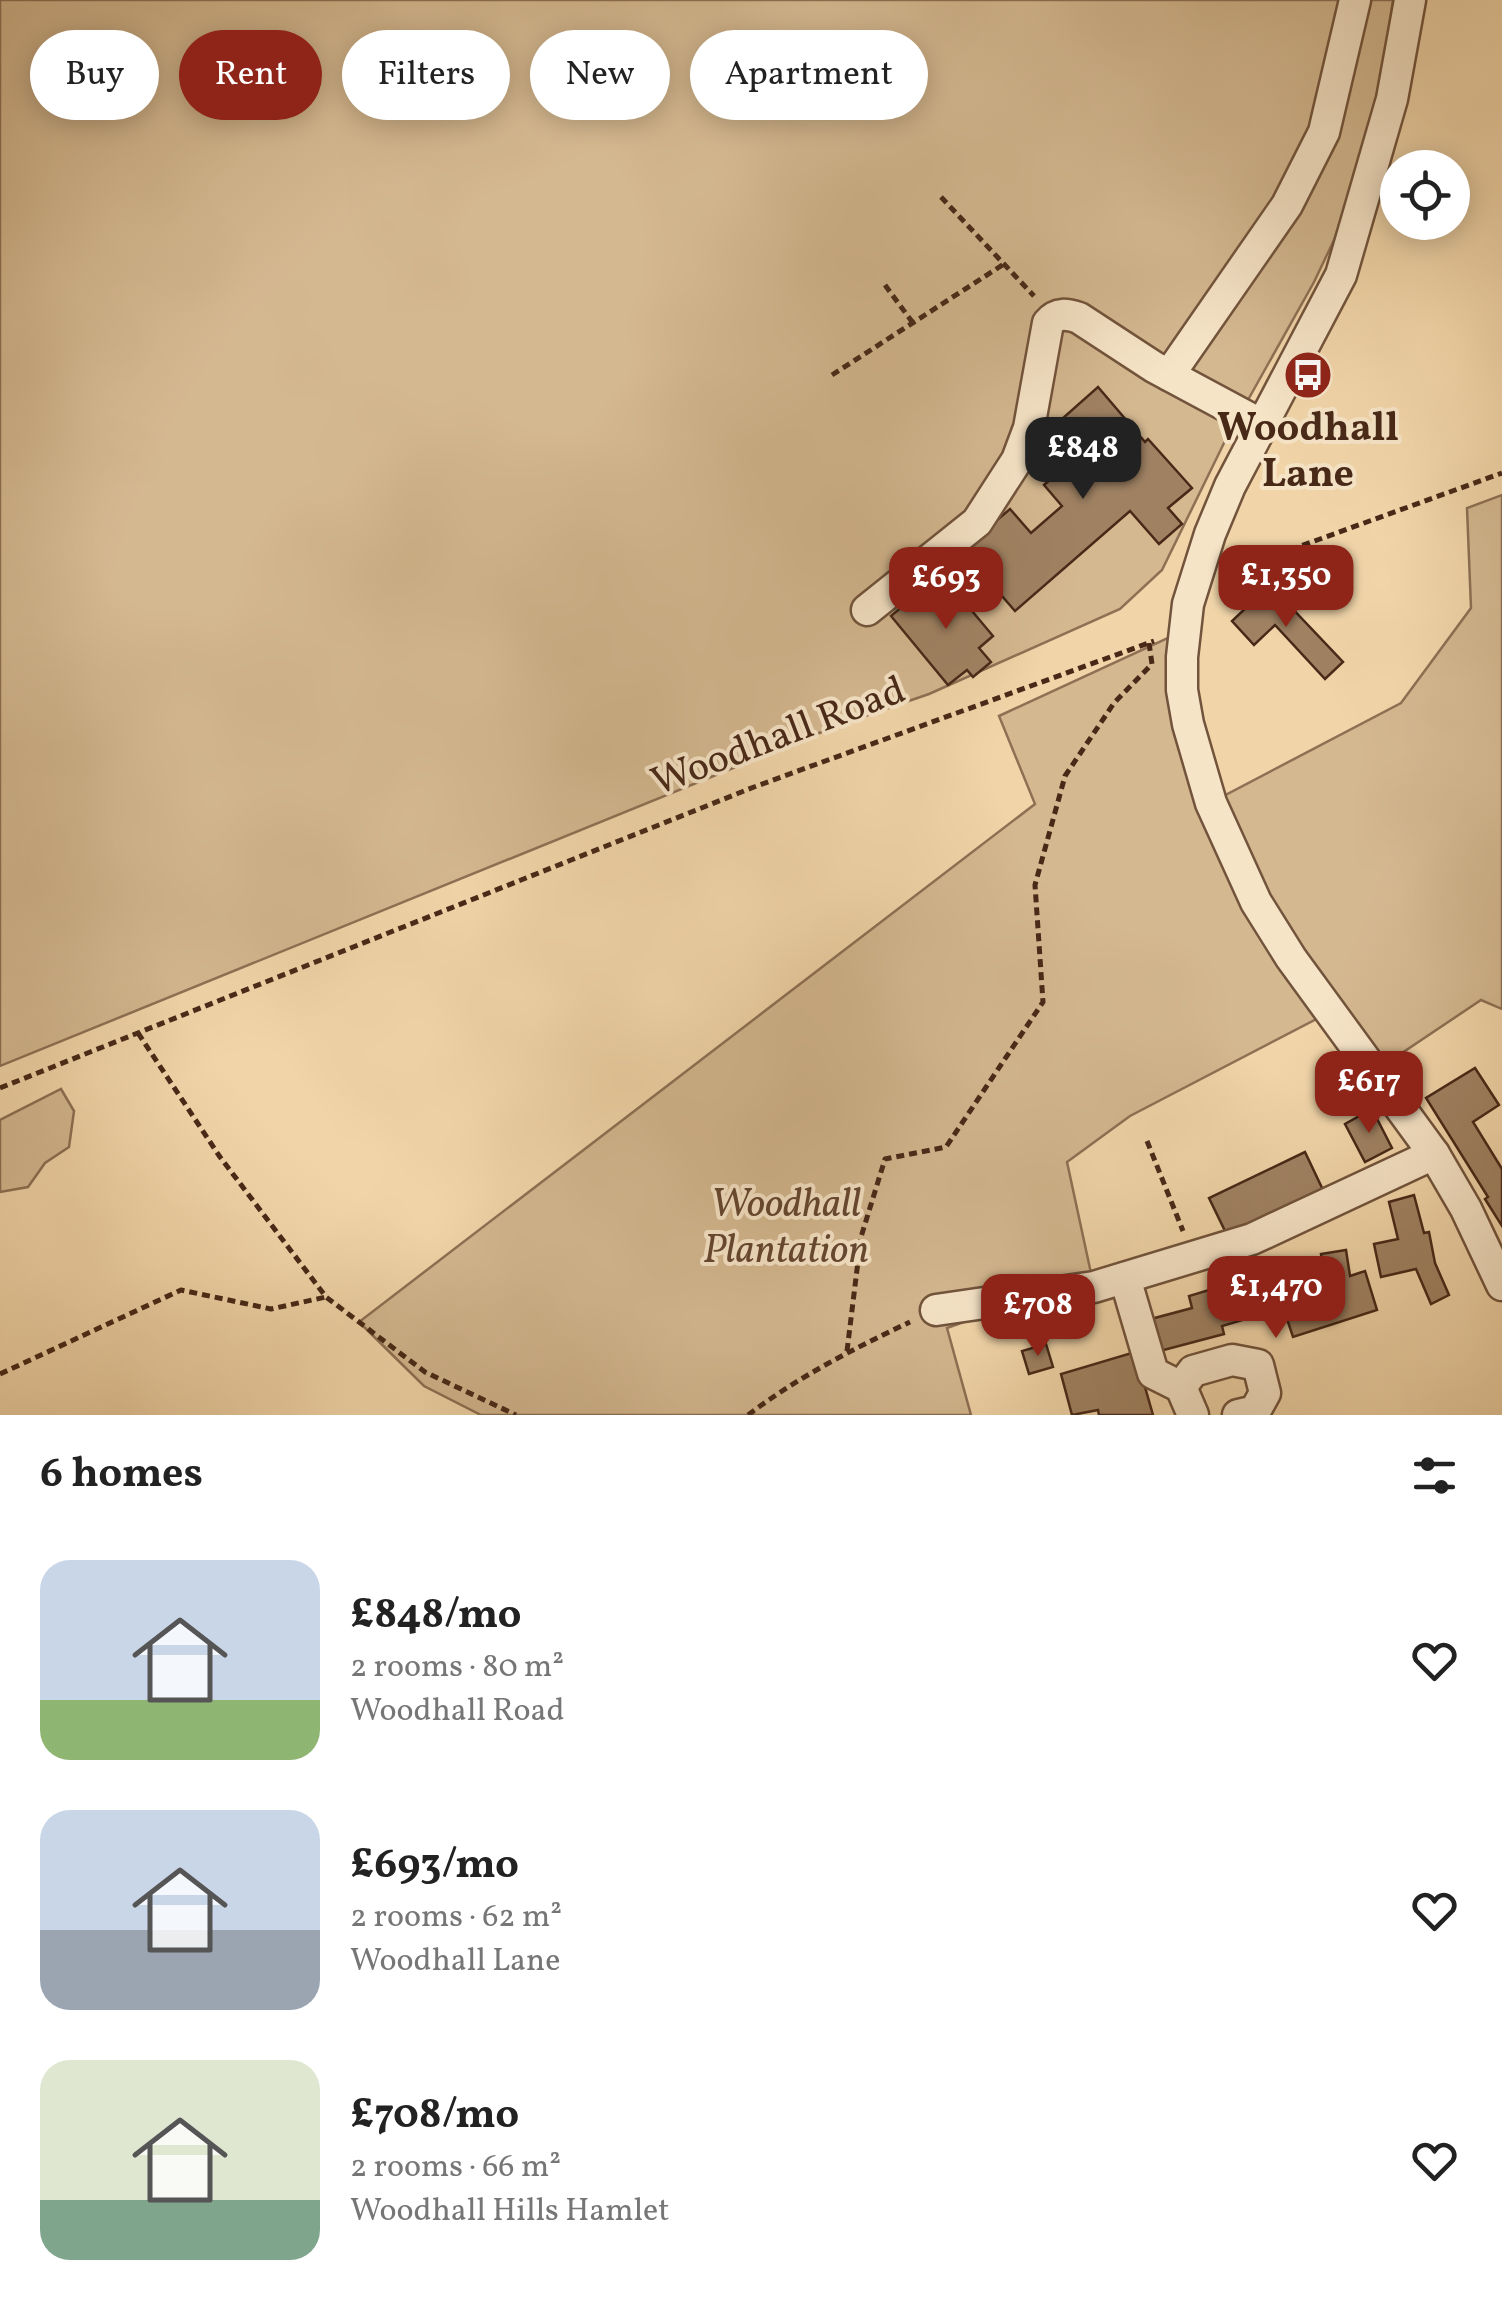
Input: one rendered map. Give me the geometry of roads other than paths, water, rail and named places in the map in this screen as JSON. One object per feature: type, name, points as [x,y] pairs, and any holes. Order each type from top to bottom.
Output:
[{"type":"street","points":[[1168,375],[1287,205],[1324,132],[1355,0]]},
{"type":"street","points":[[1410,0],[1392,99],[1342,275],[1216,518],[1196,578],[1188,604],[1182,690],[1211,802],[1256,902],[1291,958],[1434,1154],[1466,1209],[1502,1285]]},
{"type":"street","points":[[868,610],[977,522],[1018,460],[1029,428],[1048,324],[1054,316],[1079,318],[1168,375],[1262,425]]},
{"type":"street","points":[[936,1310],[1094,1287],[1252,1239],[1434,1154]]},
{"type":"street","points":[[1125,1278],[1153,1373],[1181,1386],[1193,1415]]},
{"type":"street","points":[[1181,1386],[1193,1371],[1232,1360],[1258,1365],[1264,1393],[1255,1411],[1238,1415]]},
{"type":"place","name":"Woodhall Lane","points":[[1308,375]]},
{"type":"park label","name":"Woodhall Plantation","points":[[786,1229]]}]
